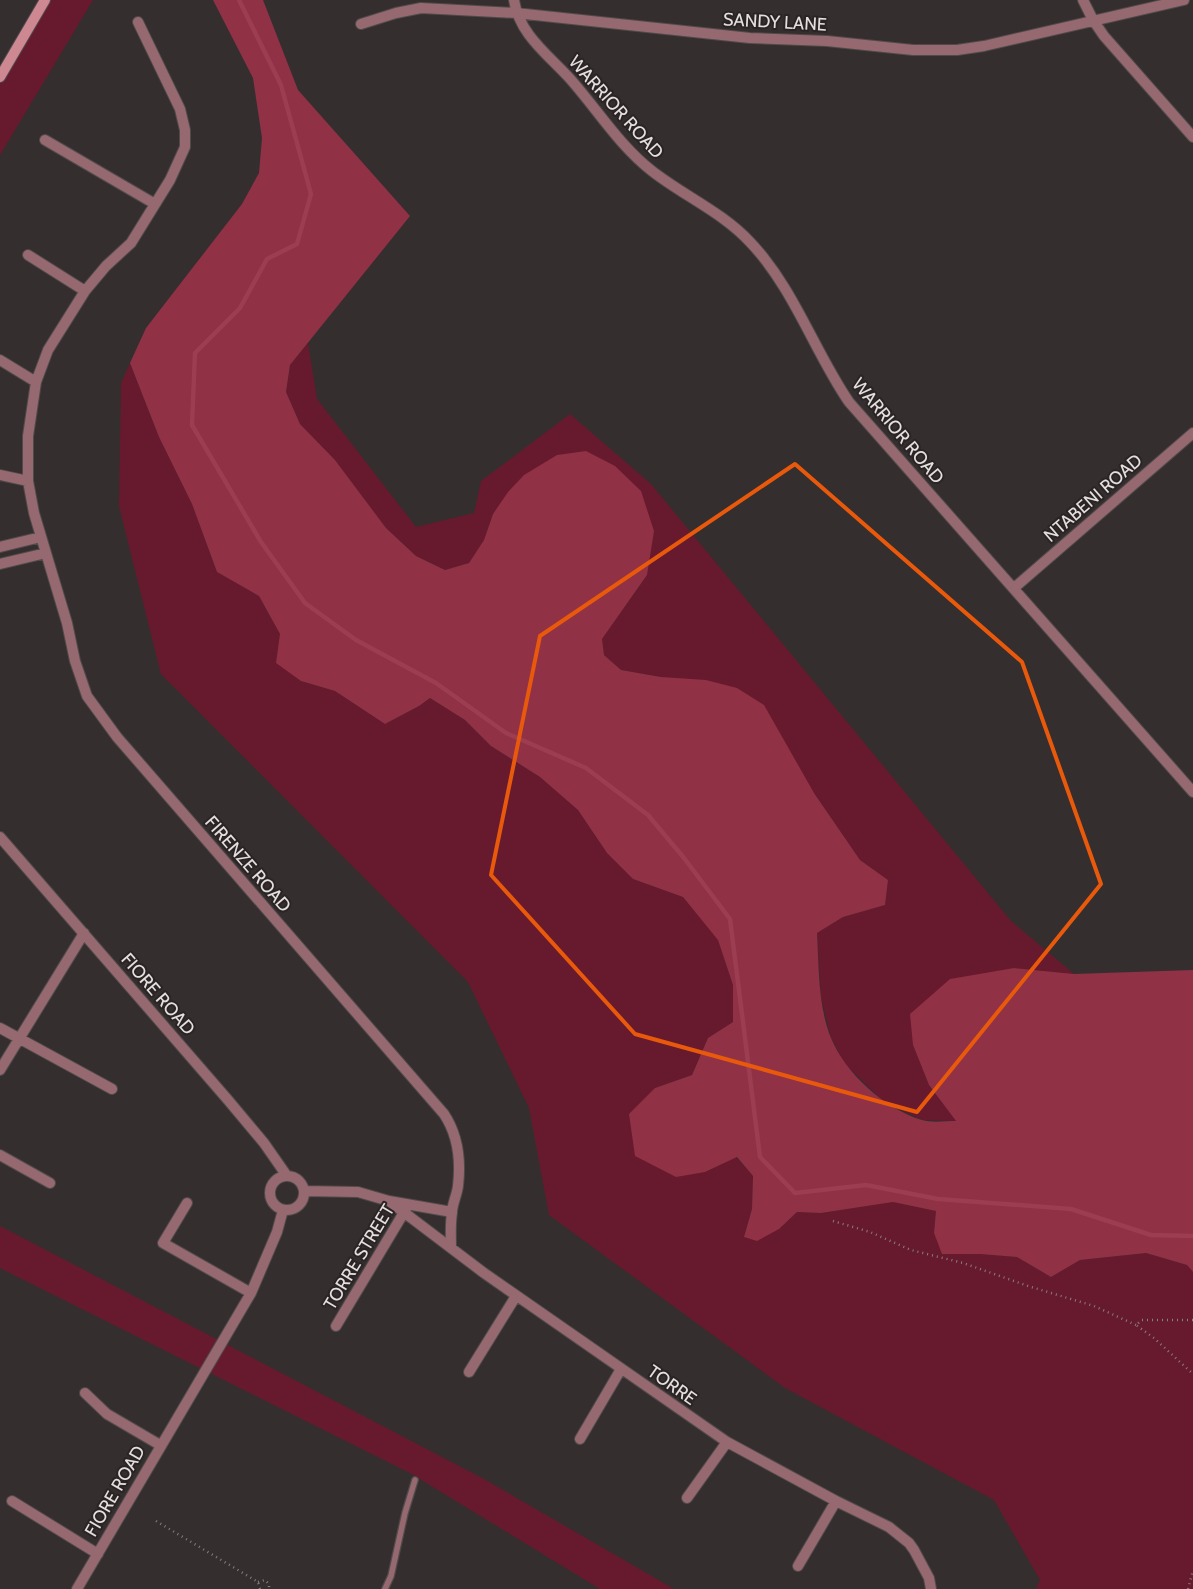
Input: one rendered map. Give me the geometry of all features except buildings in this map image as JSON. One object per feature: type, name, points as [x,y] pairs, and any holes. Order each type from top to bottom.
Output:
[{"type":"street","points":[[0,77],[45,0]]},
{"type":"street","name":"WARRIOR ROAD","points":[[514,0],[516,14],[533,41],[572,81],[626,147],[652,171],[731,224],[770,265],[790,296],[838,386],[849,402],[1193,792]]},
{"type":"street","points":[[1083,0],[1104,36],[1193,137]]},
{"type":"street","name":"SANDY LANE","points":[[361,24],[396,13],[421,8],[516,14],[750,38],[827,41],[913,50],[957,50],[984,46],[1184,0]]},
{"type":"street","name":"FIRENZE ROAD","points":[[138,22],[180,109],[185,130],[185,147],[170,180],[131,243],[106,266],[85,291],[48,350],[42,364],[36,382],[30,420],[28,481],[34,513],[87,696],[107,725],[452,1125],[458,1149],[458,1186],[452,1212],[451,1248]]},
{"type":"street","points":[[45,140],[156,204]]},
{"type":"street","points":[[28,255],[85,291]]},
{"type":"street","points":[[0,360],[36,382]]},
{"type":"street","name":"NTABENI ROAD","points":[[1014,588],[1193,433]]},
{"type":"street","points":[[0,475],[28,481]]},
{"type":"street","points":[[0,547],[41,537]]},
{"type":"street","points":[[0,564],[46,553]]},
{"type":"street","name":"FIORE ROAD","points":[[0,837],[228,1100],[264,1143],[287,1176],[296,1179],[304,1191]]},
{"type":"street","points":[[0,1070],[84,933]]},
{"type":"street","points":[[0,1028],[112,1089]]},
{"type":"street","points":[[0,1155],[50,1183]]},
{"type":"street","points":[[287,1176],[280,1177],[274,1181],[270,1188],[269,1195],[276,1207],[289,1210],[299,1205],[304,1191]]},
{"type":"street","name":"TORRE","points":[[304,1191],[348,1190],[407,1208],[452,1212]]},
{"type":"street","points":[[187,1203],[163,1243],[251,1293]]},
{"type":"street","name":"TORRE","points":[[407,1208],[451,1248],[516,1296],[727,1442],[836,1501],[889,1527],[909,1543],[921,1561],[929,1578],[931,1589]]},
{"type":"street","name":"TORRE STREET","points":[[336,1326],[407,1208]]},
{"type":"street","name":"FIORE ROAD","points":[[77,1589],[251,1293],[277,1232],[284,1210]]},
{"type":"street","points":[[469,1372],[516,1296]]},
{"type":"street","points":[[580,1439],[622,1369]]},
{"type":"street","name":"FIORE ROAD","points":[[85,1393],[107,1414],[160,1445]]},
{"type":"street","points":[[687,1498],[727,1442]]},
{"type":"street","points":[[798,1566],[836,1501]]},
{"type":"street","name":"FIORE ROAD","points":[[12,1502],[98,1554]]},
{"type":"lane","points":[[385,1589],[415,1480]]},
{"type":"path","points":[[833,1221],[870,1232],[911,1250],[963,1263],[1028,1286],[1094,1306],[1136,1325],[1154,1338],[1193,1374]]},
{"type":"path","points":[[1136,1325],[1142,1320],[1193,1320]]},
{"type":"path","points":[[156,1521],[258,1582],[260,1589]]},
{"type":"path","points":[[1188,1589],[1193,1570]]},
{"type":"path","points":[[258,1582],[265,1580],[269,1584],[269,1589]]},
{"type":"highlighted area","points":[[795,464],[1022,662],[1101,884],[917,1112],[635,1034],[491,875],[540,636]]},
{"type":"shaded area","points":[[45,0],[93,0],[0,155],[0,77]]},
{"type":"shaded area","points":[[213,0],[263,0],[298,90],[410,216],[290,365],[286,392],[300,424],[335,460],[386,528],[416,556],[445,570],[469,563],[484,540],[493,514],[508,492],[524,475],[557,455],[586,451],[615,466],[641,491],[654,531],[647,575],[602,639],[604,655],[621,670],[661,677],[706,680],[737,688],[764,705],[814,793],[860,860],[888,880],[885,905],[843,917],[817,933],[821,1000],[831,1038],[837,1051],[856,1076],[868,1088],[894,1107],[908,1115],[926,1121],[956,1121],[929,1085],[913,1045],[910,1014],[950,979],[1014,968],[1074,974],[1193,970],[1193,1272],[1187,1265],[1146,1253],[1080,1260],[1051,1277],[1017,1257],[980,1254],[942,1254],[934,1233],[936,1211],[893,1202],[821,1213],[797,1212],[779,1229],[757,1241],[744,1237],[752,1209],[753,1176],[737,1157],[705,1172],[676,1177],[635,1156],[629,1114],[655,1088],[692,1075],[708,1038],[733,1022],[733,985],[718,940],[683,897],[633,879],[607,853],[578,810],[540,777],[491,746],[465,720],[430,698],[385,724],[335,691],[301,681],[276,663],[280,634],[259,596],[217,572],[192,504],[159,437],[130,363],[146,328],[242,204],[259,173],[262,138],[253,78]]},
{"type":"shaded area","points":[[308,343],[317,399],[416,527],[474,513],[481,481],[570,414],[651,484],[1011,921],[1074,974],[1014,968],[913,1045],[929,1085],[956,1121],[923,1120],[885,1103],[845,1064],[831,1038],[821,997],[817,933],[843,917],[885,905],[888,880],[860,860],[814,793],[661,677],[621,670],[604,655],[602,639],[647,575],[493,514],[484,540],[469,563],[445,570],[416,556],[386,528],[335,460],[300,424],[286,392],[290,365]]},
{"type":"shaded area","points":[[130,363],[159,437],[192,504],[217,572],[259,596],[280,634],[301,681],[335,691],[385,724],[430,698],[465,720],[491,746],[540,777],[578,810],[607,853],[633,879],[683,897],[718,939],[733,985],[733,1022],[708,1038],[692,1075],[655,1088],[705,1172],[736,1157],[753,1176],[752,1209],[744,1237],[779,1229],[797,1212],[821,1213],[893,1202],[936,1211],[934,1233],[980,1254],[1017,1257],[1051,1277],[1080,1260],[1146,1253],[1187,1265],[1193,1272],[1193,1589],[1036,1589],[1040,1580],[994,1500],[785,1388],[549,1215],[529,1108],[468,982],[161,674],[119,506],[121,383]]},
{"type":"shaded area","points":[[0,1226],[484,1479],[674,1589],[600,1589],[410,1473],[0,1268]]},
{"type":"waterway","points":[[239,0],[281,85],[311,194],[297,244],[267,259],[240,308],[195,353],[192,425],[261,542],[305,603],[356,640],[436,683],[506,733],[586,768],[648,815],[684,858],[730,919],[760,1157],[795,1193],[866,1185],[938,1199],[1071,1209],[1151,1235],[1193,1236]]}]
